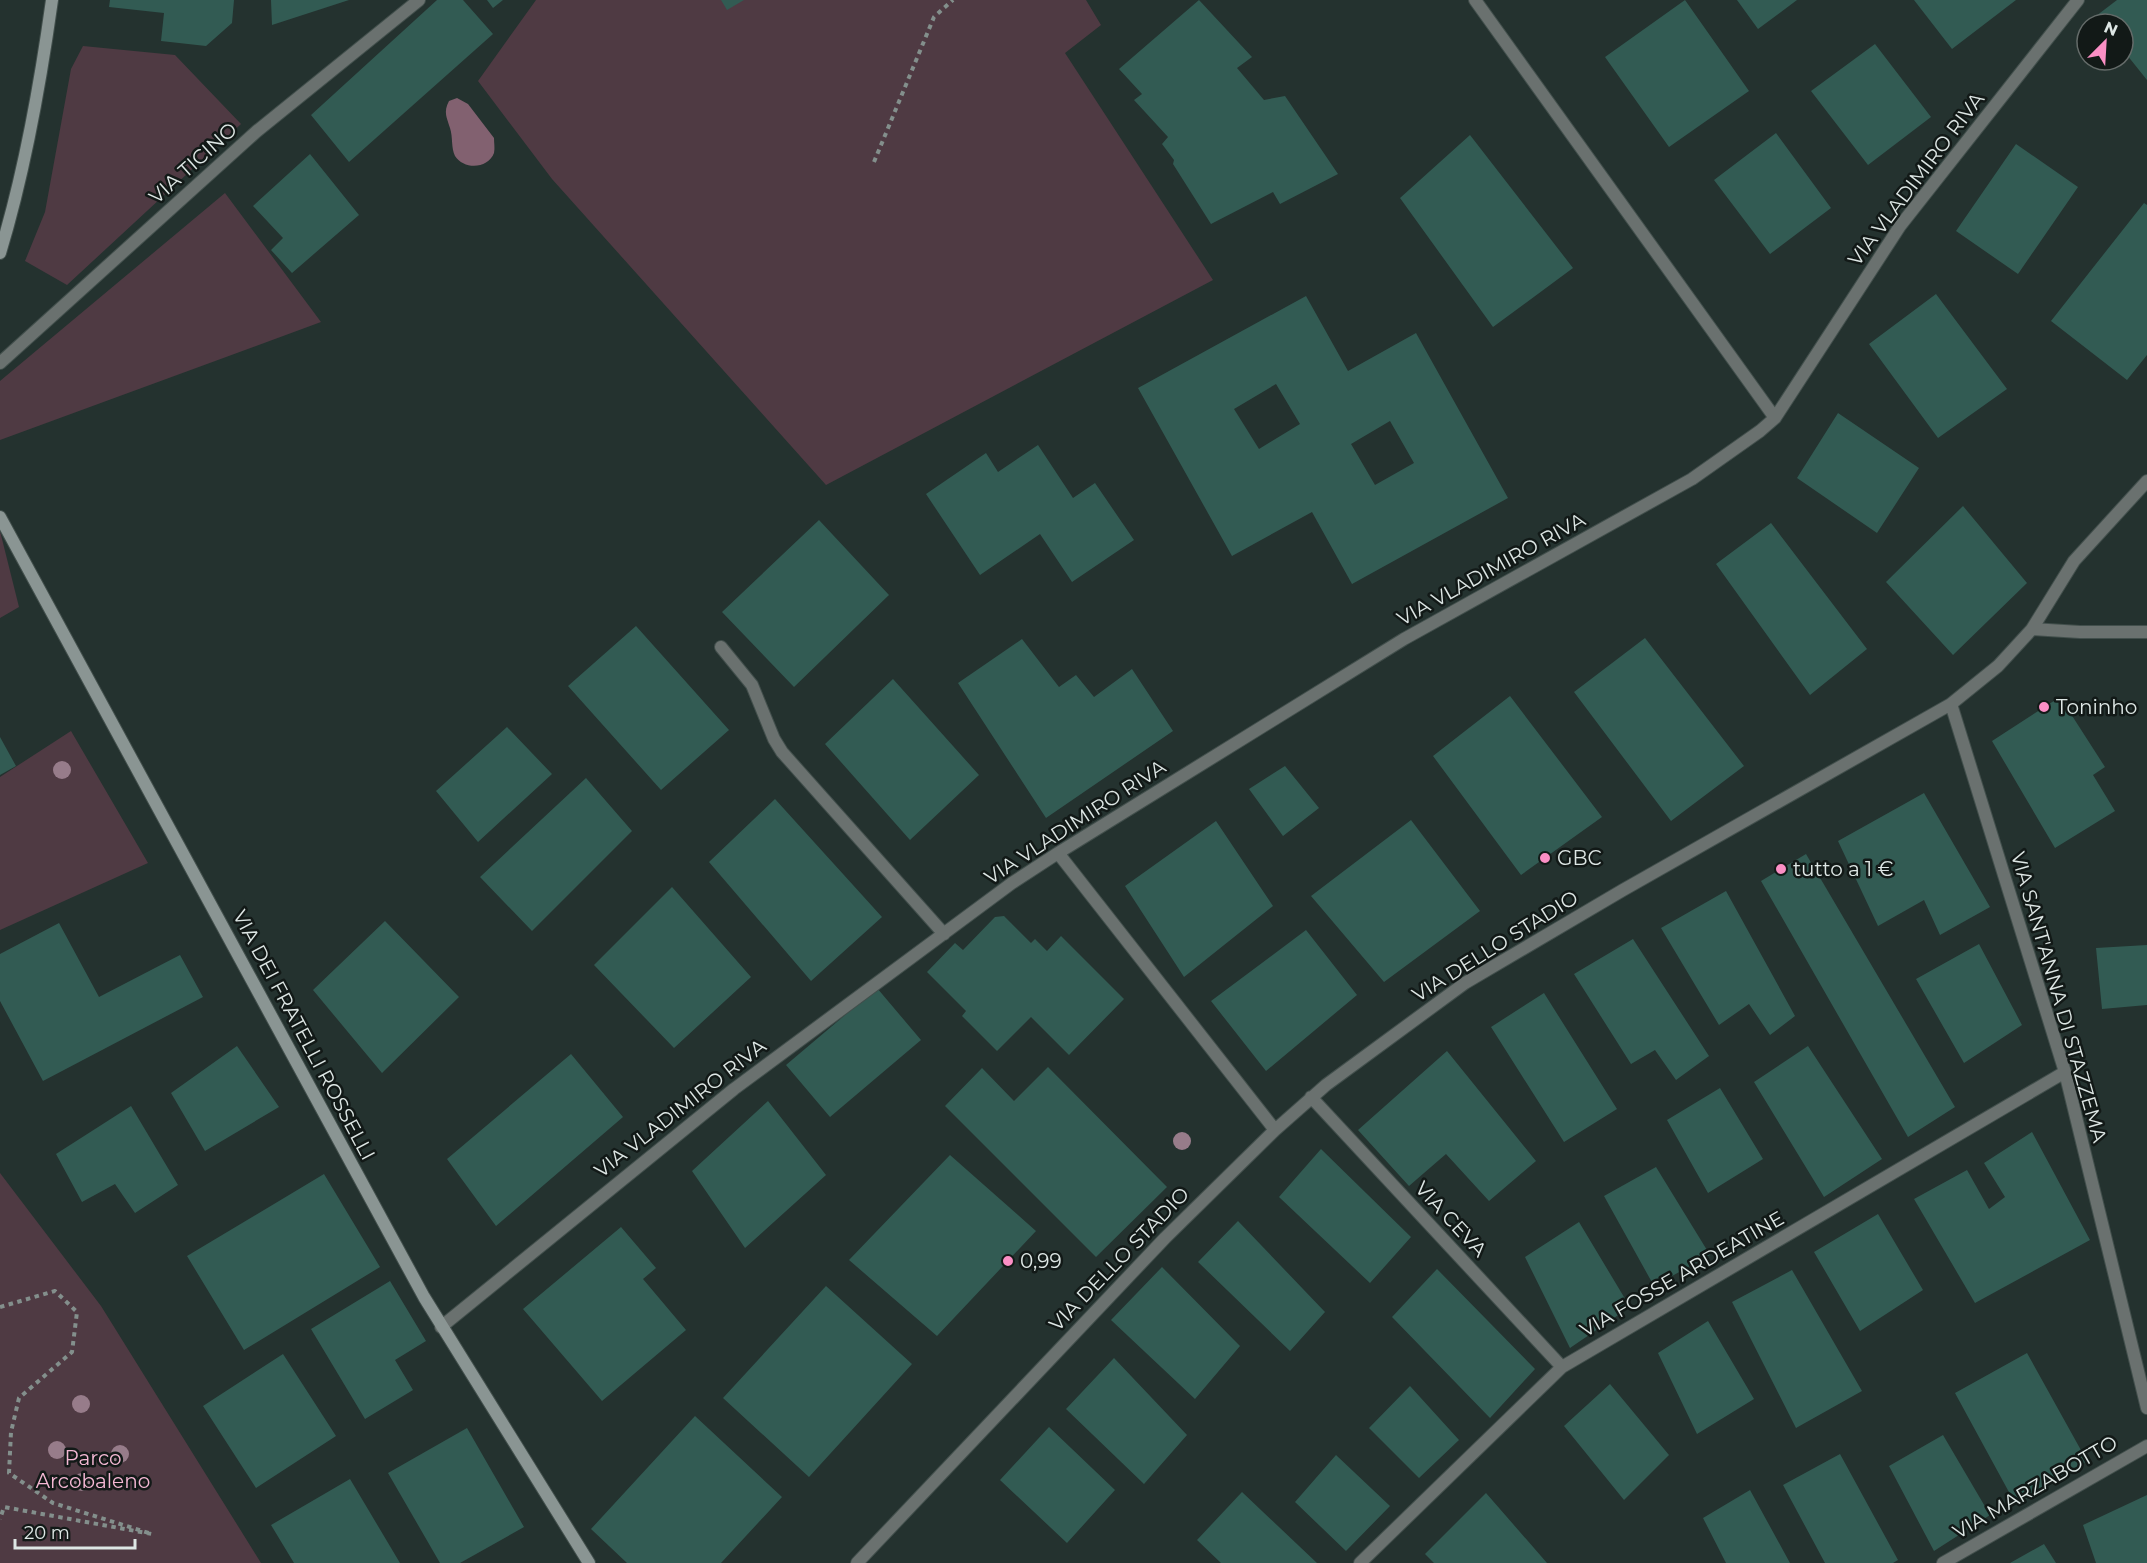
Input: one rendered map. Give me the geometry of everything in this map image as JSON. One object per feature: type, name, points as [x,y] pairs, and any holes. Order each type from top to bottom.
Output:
[{"type":"street","points":[[0,254],[36,107],[52,0]]},
{"type":"street","name":"VIA TICINO","points":[[0,363],[257,132],[419,0]]},
{"type":"street","points":[[1475,0],[1775,418]]},
{"type":"street","name":"VIA VLADIMIRO RIVA","points":[[441,1327],[734,1089],[1012,883],[1404,639],[1692,479],[1760,431],[1775,418],[1900,226],[2078,0]]},
{"type":"street","name":"VIA DELLO STADIO","points":[[857,1563],[1165,1238],[1275,1130],[1311,1098],[1341,1073],[1465,983],[1623,890],[1951,704],[1998,666],[2032,629],[2074,561],[2147,481]]},
{"type":"street","name":"VIA DEI FRATELLI ROSSELLI","points":[[0,517],[441,1327],[589,1563]]},
{"type":"street","points":[[2032,629],[2147,632]]},
{"type":"street","points":[[721,647],[752,685],[774,739],[782,752],[944,934]]},
{"type":"street","name":"VIA SANT'ANNA DI STAZZEMA","points":[[1951,704],[2065,1072],[2147,1408]]},
{"type":"street","points":[[1058,853],[1275,1130]]},
{"type":"street","name":"VIA FOSSE ARDEATINE","points":[[1360,1563],[1562,1367],[2065,1072]]},
{"type":"street","name":"VIA CEVA","points":[[1311,1098],[1562,1367]]},
{"type":"street","name":"VIA MARZABOTTO","points":[[1943,1563],[2147,1446]]},
{"type":"path","points":[[874,162],[934,18],[953,0]]},
{"type":"path","points":[[0,1307],[55,1291],[77,1312],[72,1352],[19,1398],[11,1432],[9,1473],[52,1503],[152,1534],[4,1507],[0,1519]]},
{"type":"green space","points":[[536,0],[1086,0],[1101,25],[1065,53],[1213,280],[826,485],[552,179],[478,81]]},
{"type":"green space","points":[[83,46],[175,55],[241,124],[67,285],[25,261],[45,212],[71,69]]},
{"type":"green space","points":[[225,193],[321,322],[0,440],[0,381]]},
{"type":"green space","points":[[0,531],[19,607],[0,618]]},
{"type":"green space","points":[[71,731],[148,863],[0,930],[0,777]]},
{"type":"green space","name":"Parco Arcobaleno","points":[[0,1173],[101,1306],[261,1563],[0,1563]]},
{"type":"shaded area","points":[[457,98],[468,104],[494,138],[494,153],[487,162],[481,165],[464,164],[455,156],[446,112],[449,101]]},
{"type":"building","points":[[110,0],[234,0],[232,23],[206,46],[161,41],[164,13],[109,7]]},
{"type":"building","points":[[271,0],[349,0],[272,25]]},
{"type":"building","points":[[437,0],[463,0],[493,34],[349,162],[311,115]]},
{"type":"building","points":[[487,0],[503,0],[493,8]]},
{"type":"building","points":[[721,0],[744,0],[727,10]]},
{"type":"building","points":[[1199,0],[1252,57],[1237,68],[1264,100],[1285,96],[1338,174],[1280,204],[1273,192],[1211,224],[1173,164],[1174,160],[1162,144],[1168,137],[1134,100],[1142,94],[1119,69]]},
{"type":"building","points":[[1685,0],[1749,91],[1669,147],[1605,57]]},
{"type":"building","points":[[1737,0],[1797,0],[1758,29]]},
{"type":"building","points":[[1914,0],[2016,0],[1952,49]]},
{"type":"building","points":[[2117,0],[2147,0],[2147,80],[2135,65],[2135,12],[2101,12]]},
{"type":"building","points":[[1875,44],[1931,117],[1868,165],[1811,91]]},
{"type":"building","points":[[1776,133],[1831,208],[1770,254],[1714,180]]},
{"type":"building","points":[[1470,135],[1573,268],[1493,327],[1400,198]]},
{"type":"building","points":[[2016,144],[2078,187],[2018,274],[1956,231]]},
{"type":"building","points":[[310,154],[359,215],[292,273],[271,250],[283,238],[253,206]]},
{"type":"building","points":[[2144,203],[2147,205],[2147,355],[2127,380],[2051,321]]},
{"type":"building","points":[[1936,294],[2007,389],[1938,438],[1869,344]]},
{"type":"building","points":[[1306,296],[1348,371],[1416,333],[1508,498],[1352,584],[1312,512],[1232,556],[1138,388]],"holes":[[[1276,384],[1300,424],[1259,449],[1234,409]],[[1390,421],[1414,463],[1375,485],[1351,444]]]},
{"type":"building","points":[[1838,413],[1919,468],[1877,533],[1797,478]]},
{"type":"building","points":[[1038,445],[1073,498],[1095,483],[1134,540],[1072,582],[1040,534],[980,575],[926,494],[986,453],[998,472]]},
{"type":"building","points":[[1963,506],[2027,583],[1953,655],[1886,582]]},
{"type":"building","points":[[819,520],[889,595],[794,687],[722,612]]},
{"type":"building","points":[[1771,523],[1867,649],[1810,695],[1716,564]]},
{"type":"building","points":[[636,626],[729,730],[661,790],[568,686]]},
{"type":"building","points":[[1645,638],[1744,766],[1671,821],[1574,692]]},
{"type":"building","points":[[1022,639],[1059,687],[1076,675],[1094,697],[1132,669],[1173,731],[1046,818],[958,683]]},
{"type":"building","points":[[893,679],[979,775],[910,840],[825,744]]},
{"type":"building","points":[[1510,696],[1602,817],[1521,875],[1433,756]]},
{"type":"building","points":[[2060,697],[2105,767],[2093,775],[2115,811],[2055,848],[1992,741]]},
{"type":"building","points":[[507,727],[552,774],[478,842],[436,791]]},
{"type":"building","points":[[0,737],[16,766],[0,775]]},
{"type":"building","points":[[1285,766],[1319,808],[1283,836],[1249,789]]},
{"type":"building","points":[[586,778],[632,831],[532,931],[480,877]]},
{"type":"building","points":[[1924,793],[1990,907],[1940,935],[1924,900],[1878,926],[1838,841]]},
{"type":"building","points":[[775,799],[882,917],[811,981],[709,862]]},
{"type":"building","points":[[1411,820],[1480,911],[1384,982],[1311,896]]},
{"type":"building","points":[[1216,821],[1273,906],[1184,977],[1125,886]]},
{"type":"building","points":[[1806,854],[1955,1107],[1908,1137],[1761,881]]},
{"type":"building","points":[[672,887],[751,977],[674,1048],[594,965]]},
{"type":"building","points":[[1726,891],[1795,1016],[1770,1035],[1749,1004],[1719,1025],[1661,928]]},
{"type":"building","points":[[1004,916],[1031,943],[1035,939],[1047,951],[1061,936],[1124,999],[1069,1055],[1031,1017],[997,1051],[962,1016],[966,1011],[927,972],[955,943],[963,950],[995,917]]},
{"type":"building","points":[[385,921],[459,997],[382,1073],[313,990]]},
{"type":"building","points":[[59,923],[99,997],[180,955],[203,997],[43,1081],[0,1001],[0,954]]},
{"type":"building","points":[[1306,930],[1357,995],[1266,1071],[1211,1001]]},
{"type":"building","points":[[1633,939],[1709,1056],[1676,1080],[1655,1050],[1631,1064],[1574,974]]},
{"type":"building","points":[[1979,944],[2022,1025],[1964,1063],[1916,979]]},
{"type":"building","points":[[2147,945],[2147,1005],[2102,1009],[2096,948]]},
{"type":"building","points":[[877,988],[921,1040],[830,1117],[786,1065]]},
{"type":"building","points":[[1544,993],[1617,1109],[1564,1142],[1491,1027]]},
{"type":"building","points":[[237,1046],[279,1107],[205,1151],[171,1093]]},
{"type":"building","points":[[1808,1046],[1882,1159],[1824,1197],[1754,1082]]},
{"type":"building","points":[[1447,1051],[1536,1161],[1489,1201],[1446,1154],[1409,1186],[1358,1130]]},
{"type":"building","points":[[571,1054],[623,1117],[496,1226],[447,1159]]},
{"type":"building","points":[[1048,1067],[1167,1187],[1096,1257],[945,1106],[982,1068],[1014,1101]]},
{"type":"building","points":[[1720,1088],[1763,1159],[1708,1193],[1667,1120]]},
{"type":"building","points":[[768,1101],[826,1175],[745,1248],[692,1171]]},
{"type":"building","points":[[131,1106],[178,1185],[135,1213],[115,1184],[82,1202],[56,1154]]},
{"type":"building","points":[[2032,1132],[2090,1240],[1975,1303],[1914,1199],[1967,1170],[1989,1209],[2005,1197],[1984,1163]]},
{"type":"building","points":[[1321,1149],[1411,1237],[1370,1283],[1279,1197]]},
{"type":"building","points":[[950,1155],[1036,1231],[937,1336],[849,1260]]},
{"type":"building","points":[[1656,1167],[1710,1255],[1654,1286],[1604,1196]]},
{"type":"building","points":[[324,1174],[380,1267],[244,1350],[187,1256]]},
{"type":"building","points":[[1878,1214],[1923,1290],[1860,1331],[1814,1252]]},
{"type":"building","points":[[1238,1221],[1325,1312],[1290,1351],[1198,1262]]},
{"type":"building","points":[[1579,1222],[1630,1307],[1570,1348],[1525,1257]]},
{"type":"building","points":[[621,1227],[656,1268],[643,1279],[686,1330],[602,1401],[523,1309]]},
{"type":"building","points":[[1162,1267],[1240,1346],[1195,1399],[1111,1320]]},
{"type":"building","points":[[1437,1269],[1535,1369],[1490,1418],[1392,1317]]},
{"type":"building","points":[[1792,1270],[1862,1391],[1796,1428],[1732,1302]]},
{"type":"building","points":[[390,1281],[426,1341],[395,1360],[413,1390],[365,1419],[311,1329]]},
{"type":"building","points":[[826,1286],[912,1364],[809,1477],[723,1398]]},
{"type":"building","points":[[1708,1321],[1754,1399],[1697,1434],[1658,1353]]},
{"type":"building","points":[[2027,1353],[2087,1461],[2016,1505],[1955,1393]]},
{"type":"building","points":[[283,1354],[336,1436],[256,1488],[203,1406]]},
{"type":"building","points":[[1114,1358],[1187,1435],[1144,1484],[1066,1409]]},
{"type":"building","points":[[1610,1384],[1669,1455],[1624,1500],[1564,1426]]},
{"type":"building","points":[[1410,1386],[1459,1440],[1419,1478],[1369,1428]]},
{"type":"building","points":[[695,1416],[782,1497],[721,1563],[627,1563],[591,1529]]},
{"type":"building","points":[[1049,1427],[1115,1490],[1067,1543],[1000,1480]]},
{"type":"building","points":[[467,1428],[524,1527],[460,1563],[440,1563],[388,1473]]},
{"type":"building","points":[[1943,1435],[1990,1515],[1934,1551],[1889,1466]]},
{"type":"building","points":[[1840,1454],[1898,1560],[1893,1563],[1825,1563],[1783,1485]]},
{"type":"building","points":[[1336,1455],[1390,1506],[1346,1551],[1295,1502]]},
{"type":"building","points":[[350,1479],[400,1563],[294,1563],[271,1525]]},
{"type":"building","points":[[1750,1490],[1790,1563],[1726,1563],[1703,1518]]},
{"type":"building","points":[[1242,1492],[1317,1563],[1221,1563],[1197,1540]]},
{"type":"building","points":[[1486,1493],[1547,1563],[1434,1563],[1425,1554]]},
{"type":"building","points":[[2147,1495],[2147,1563],[2096,1563],[2083,1525]]},
{"type":"building","points":[[2044,1544],[2056,1563],[2010,1563]]},
{"type":"place","name":"Toninho","points":[[2044,707]]},
{"type":"place","name":"GBC","points":[[1545,858]]},
{"type":"place","name":"tutto a 1 €","points":[[1781,869]]},
{"type":"place","name":"0,99","points":[[1008,1261]]}]
